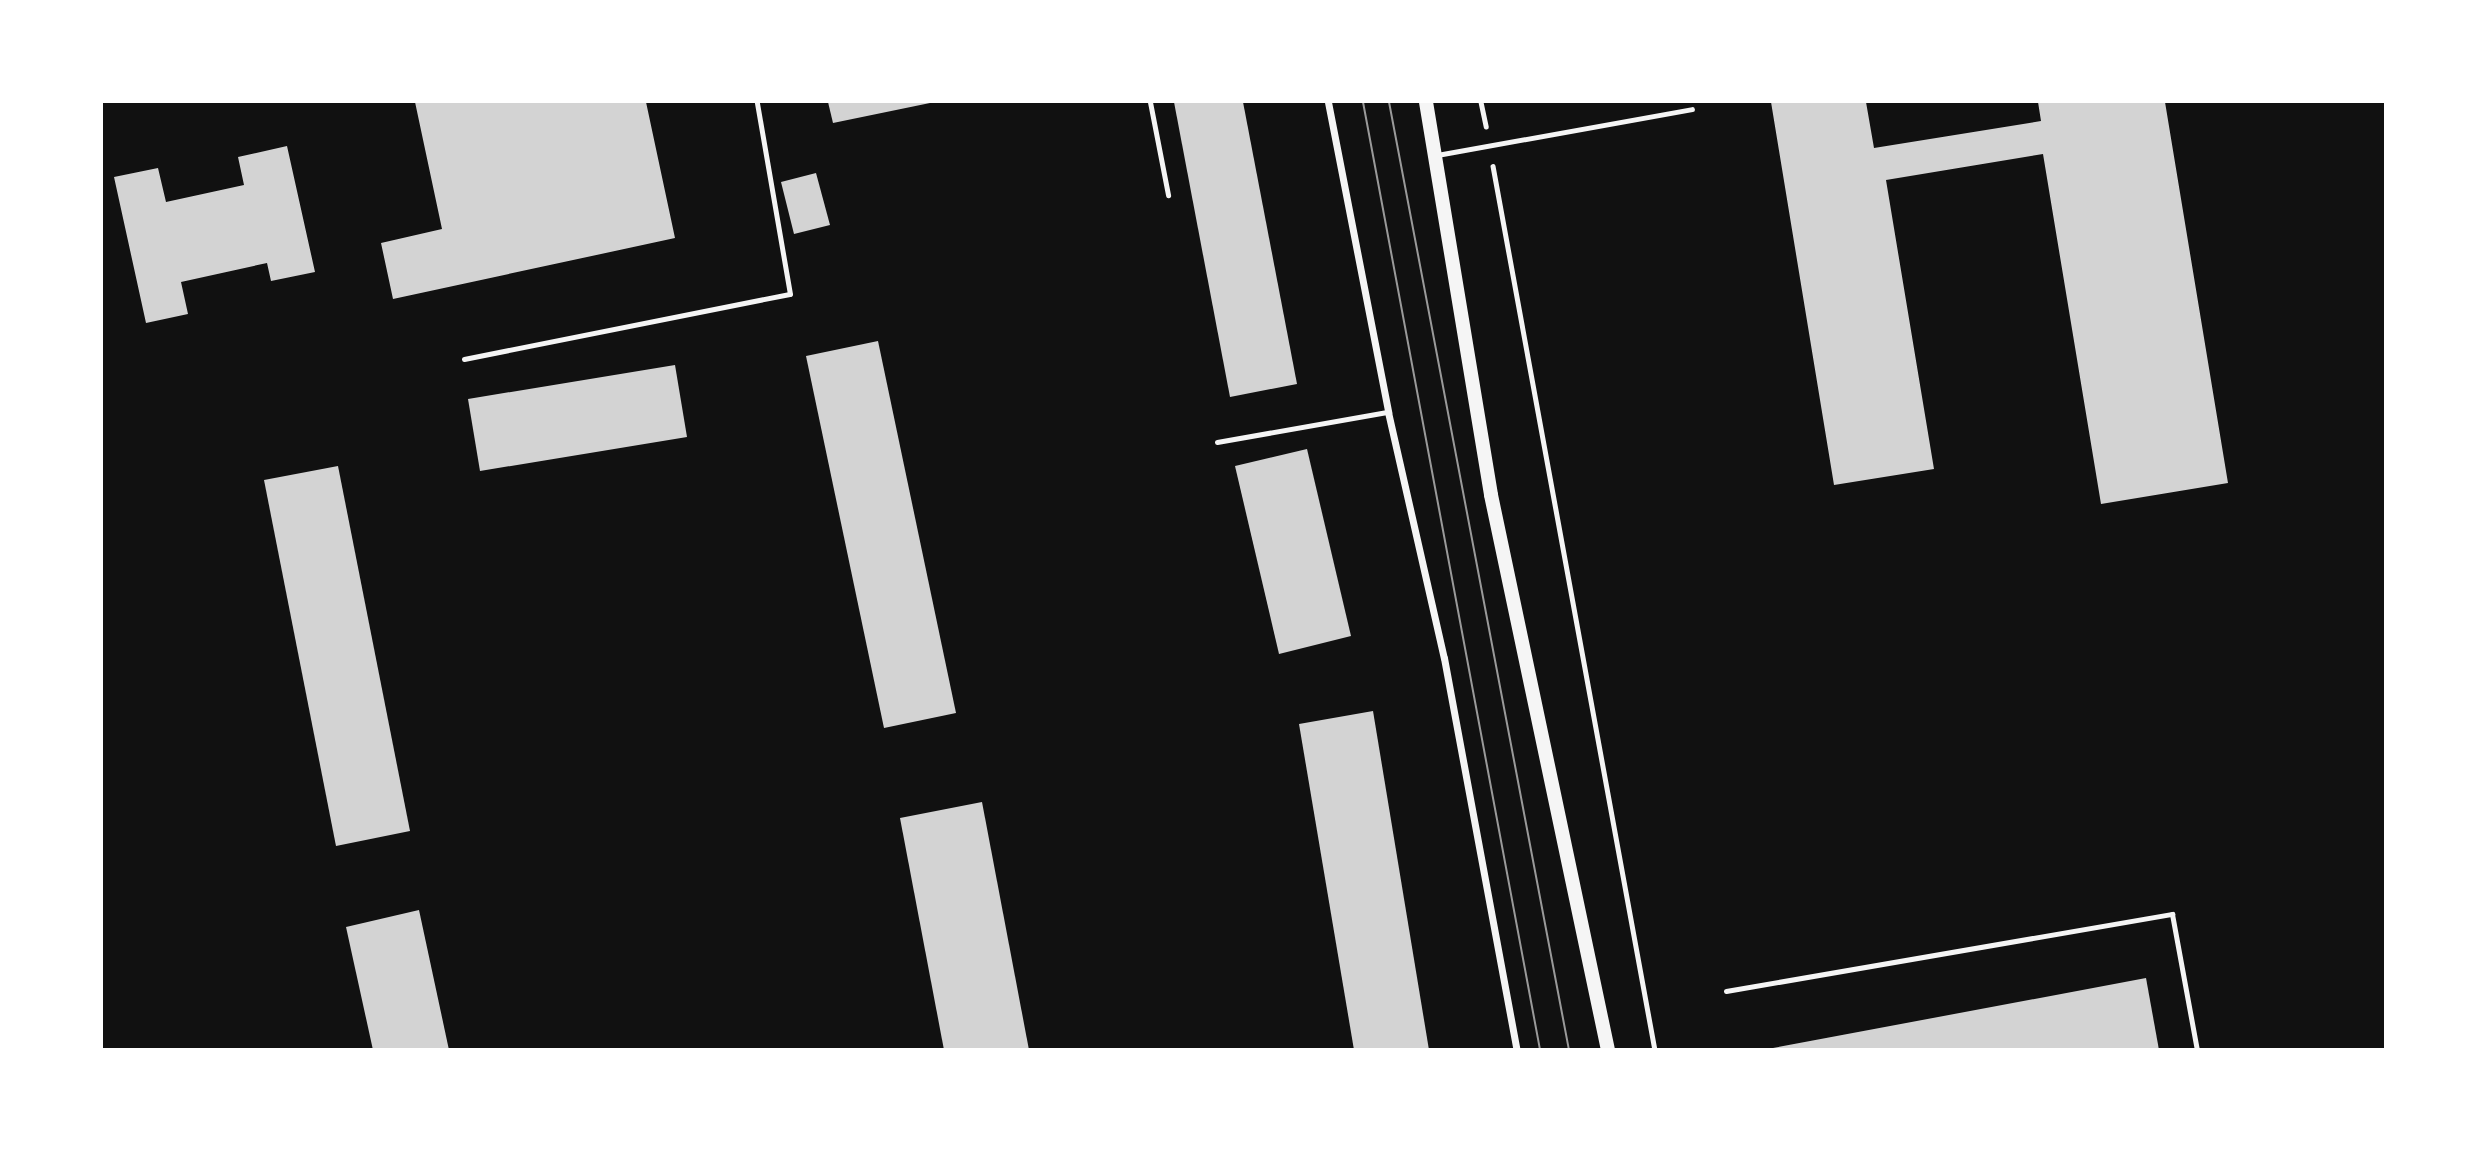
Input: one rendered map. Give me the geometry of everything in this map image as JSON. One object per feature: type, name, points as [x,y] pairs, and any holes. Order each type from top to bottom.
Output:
[{"type":"main road","points":[[1426,102],[1437,155],[1491,495],[1608,1049]]},
{"type":"street","points":[[1328,102],[1388,412],[1444,658],[1517,1049]]},
{"type":"lane","points":[[464,359],[790,294],[757,102]]},
{"type":"lane","points":[[1150,102],[1168,195]]},
{"type":"lane","points":[[1437,155],[1692,109]]},
{"type":"lane","points":[[1217,442],[1388,412]]},
{"type":"lane","points":[[1726,991],[2172,914],[2197,1049]]},
{"type":"path","points":[[1481,102],[1655,1049]]},
{"type":"building","points":[[415,102],[646,102],[675,238],[393,299],[381,243],[442,229]]},
{"type":"building","points":[[828,102],[930,102],[930,103],[833,123]]},
{"type":"building","points":[[1174,102],[1243,102],[1297,384],[1230,397]]},
{"type":"building","points":[[1771,102],[1866,102],[1874,148],[2041,121],[2038,102],[2165,102],[2228,483],[2101,504],[2043,154],[1886,180],[1934,469],[1834,485]]},
{"type":"building","points":[[287,146],[315,272],[271,281],[267,263],[181,282],[188,314],[146,323],[114,177],[158,168],[166,202],[244,185],[238,157]]},
{"type":"building","points":[[816,173],[830,225],[794,234],[781,182]]},
{"type":"building","points":[[878,341],[956,713],[884,728],[806,356]]},
{"type":"building","points":[[675,365],[687,437],[480,471],[468,399]]},
{"type":"building","points":[[1307,449],[1351,636],[1279,654],[1235,466]]},
{"type":"building","points":[[338,466],[410,831],[336,846],[264,480]]},
{"type":"building","points":[[1373,711],[1429,1050],[1354,1050],[1299,724]]},
{"type":"building","points":[[982,802],[1029,1050],[944,1050],[900,818]]},
{"type":"building","points":[[419,910],[449,1050],[373,1050],[346,927]]},
{"type":"building","points":[[2146,978],[2159,1050],[1773,1050],[1773,1048]]},
{"type":"tram line","points":[[1363,102],[1540,1050]]},
{"type":"tram line","points":[[1389,102],[1569,1050]]}]
